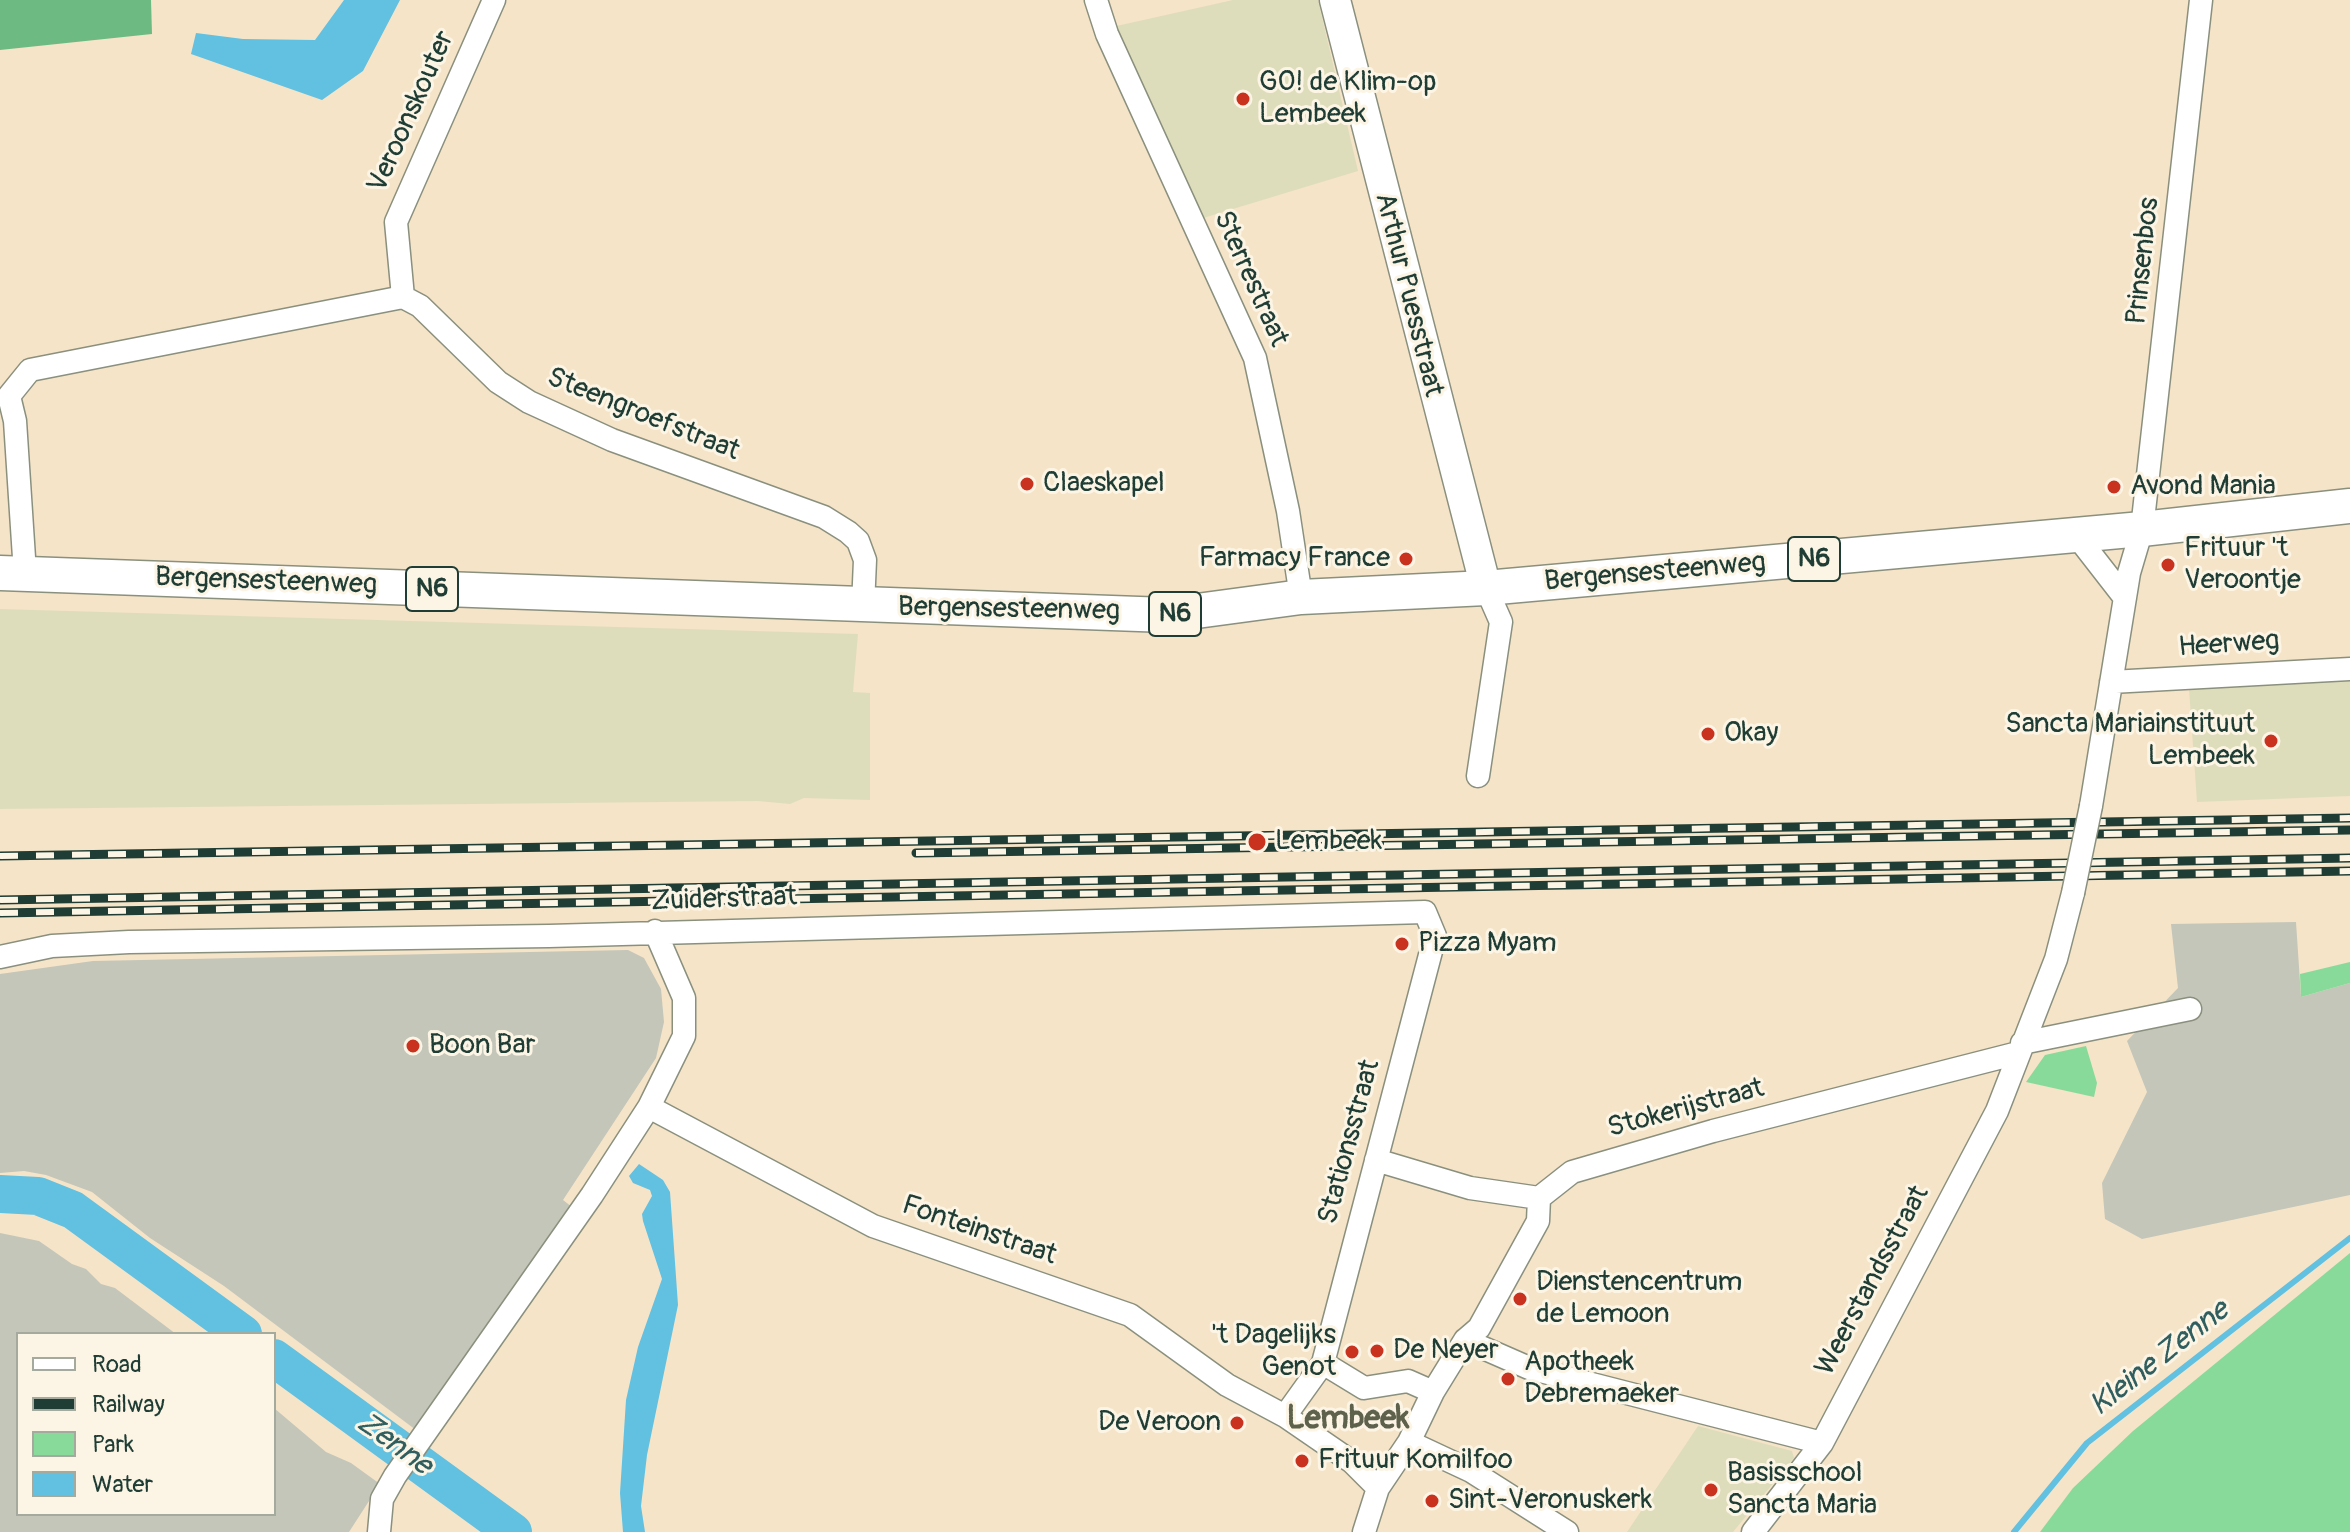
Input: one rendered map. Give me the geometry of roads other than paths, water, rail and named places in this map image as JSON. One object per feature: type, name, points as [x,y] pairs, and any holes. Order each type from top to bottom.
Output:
[{"type":"main road","name":"Bergensesteenweg","points":[[12,573],[1167,615],[1301,597],[1486,588],[2142,529],[2350,506]]},
{"type":"street","name":"Veroonskouter","points":[[403,297],[396,222],[494,0]]},
{"type":"street","name":"Sterrestraat","points":[[1096,0],[1107,34],[1255,358],[1288,511],[1301,597]]},
{"type":"street","name":"Arthur Puesstraat","points":[[1335,0],[1426,369],[1486,588]]},
{"type":"street","name":"Prinsenbos","points":[[2142,529],[2175,257],[2201,0]]},
{"type":"street","points":[[12,573],[15,421],[4,396],[30,370],[403,297]]},
{"type":"street","name":"Steengroefstraat","points":[[403,297],[420,306],[498,382],[529,402],[612,440],[824,517],[848,532],[858,541],[865,560],[863,606]]},
{"type":"street","name":"Weerstandsstraat","points":[[1753,1532],[1822,1443],[1997,1111],[2056,959],[2091,806],[2125,598],[2142,529]]},
{"type":"street","points":[[2076,535],[2125,598]]},
{"type":"street","points":[[1478,776],[1501,622],[1486,588]]},
{"type":"street","name":"Heerweg","points":[[2111,682],[2350,669]]},
{"type":"street","name":"Zuiderstraat","points":[[0,957],[52,946],[129,942],[1425,912],[1435,936]]},
{"type":"street","points":[[379,1532],[382,1499],[395,1476],[592,1195],[649,1107],[684,1036],[684,998],[655,931]]},
{"type":"street","name":"Stationsstraat","points":[[1324,1359],[1435,936]]},
{"type":"street","points":[[2020,1048],[2190,1009]]},
{"type":"street","name":"Stokerijstraat","points":[[1539,1198],[1572,1172],[2020,1048]]},
{"type":"street","name":"Fonteinstraat","points":[[649,1107],[873,1226],[1130,1315],[1227,1385],[1288,1412],[1352,1462],[1378,1488]]},
{"type":"street","points":[[1364,1532],[1378,1488],[1409,1442],[1433,1392],[1465,1340],[1479,1328],[1538,1221],[1539,1198],[1470,1188],[1376,1160]]},
{"type":"street","points":[[1465,1340],[1529,1368],[1822,1443]]},
{"type":"street","points":[[1288,1412],[1324,1359],[1364,1388],[1408,1381],[1433,1392]]},
{"type":"street","points":[[1409,1442],[1471,1471],[1567,1532]]},
{"type":"water","points":[[344,0],[400,0],[363,71],[322,100],[191,54],[196,33],[243,39],[315,40]]},
{"type":"water","points":[[639,1164],[663,1180],[670,1192],[678,1305],[647,1455],[641,1506],[645,1532],[623,1532],[620,1493],[626,1400],[638,1347],[662,1279],[642,1214],[652,1196],[650,1190],[633,1183],[629,1176]]},
{"type":"waterway","name":"Zenne","points":[[0,1194],[38,1196],[73,1210],[240,1332]]},
{"type":"waterway","name":"Kleine Zenne","points":[[2014,1532],[2087,1443],[2350,1238]]},
{"type":"waterway","name":"Zenne","points":[[276,1359],[513,1532]]},
{"type":"railway","points":[[0,856],[2350,818]]},
{"type":"railway","points":[[916,853],[2350,830]]},
{"type":"railway","points":[[0,900],[2350,858]]},
{"type":"railway","points":[[0,913],[2350,871]]},
{"type":"place","name":"GO! de Klim-op Lembeek","points":[[1243,99]]},
{"type":"place","name":"Claeskapel","points":[[1027,484]]},
{"type":"place","name":"Avond Mania","points":[[2114,487]]},
{"type":"place","name":"Farmacy France","points":[[1406,559]]},
{"type":"place","name":"Frituur 't Veroontje","points":[[2168,565]]},
{"type":"place","name":"Okay","points":[[1708,734]]},
{"type":"place","name":"Sancta Mariainstituut Lembeek","points":[[2271,741]]},
{"type":"place","name":"Lembeek","points":[[1257,842]]},
{"type":"place","name":"Pizza Myam","points":[[1402,944]]},
{"type":"place","name":"Boon Bar","points":[[413,1046]]},
{"type":"place","name":"Dienstencentrum de Lemoon","points":[[1520,1299]]},
{"type":"place","name":"De Neyer","points":[[1377,1351]]},
{"type":"place","name":"'t Dagelijks Genot","points":[[1352,1352]]},
{"type":"place","name":"Apotheek Debremaeker","points":[[1508,1379]]},
{"type":"place","name":"De Veroon","points":[[1237,1423]]},
{"type":"place","name":"Frituur Komilfoo","points":[[1302,1461]]},
{"type":"place","name":"Basisschool Sancta Maria","points":[[1711,1490]]},
{"type":"place","name":"Sint-Veronuskerk","points":[[1432,1501]]},
{"type":"district","name":"Lembeek","points":[[1348,1420]]}]
